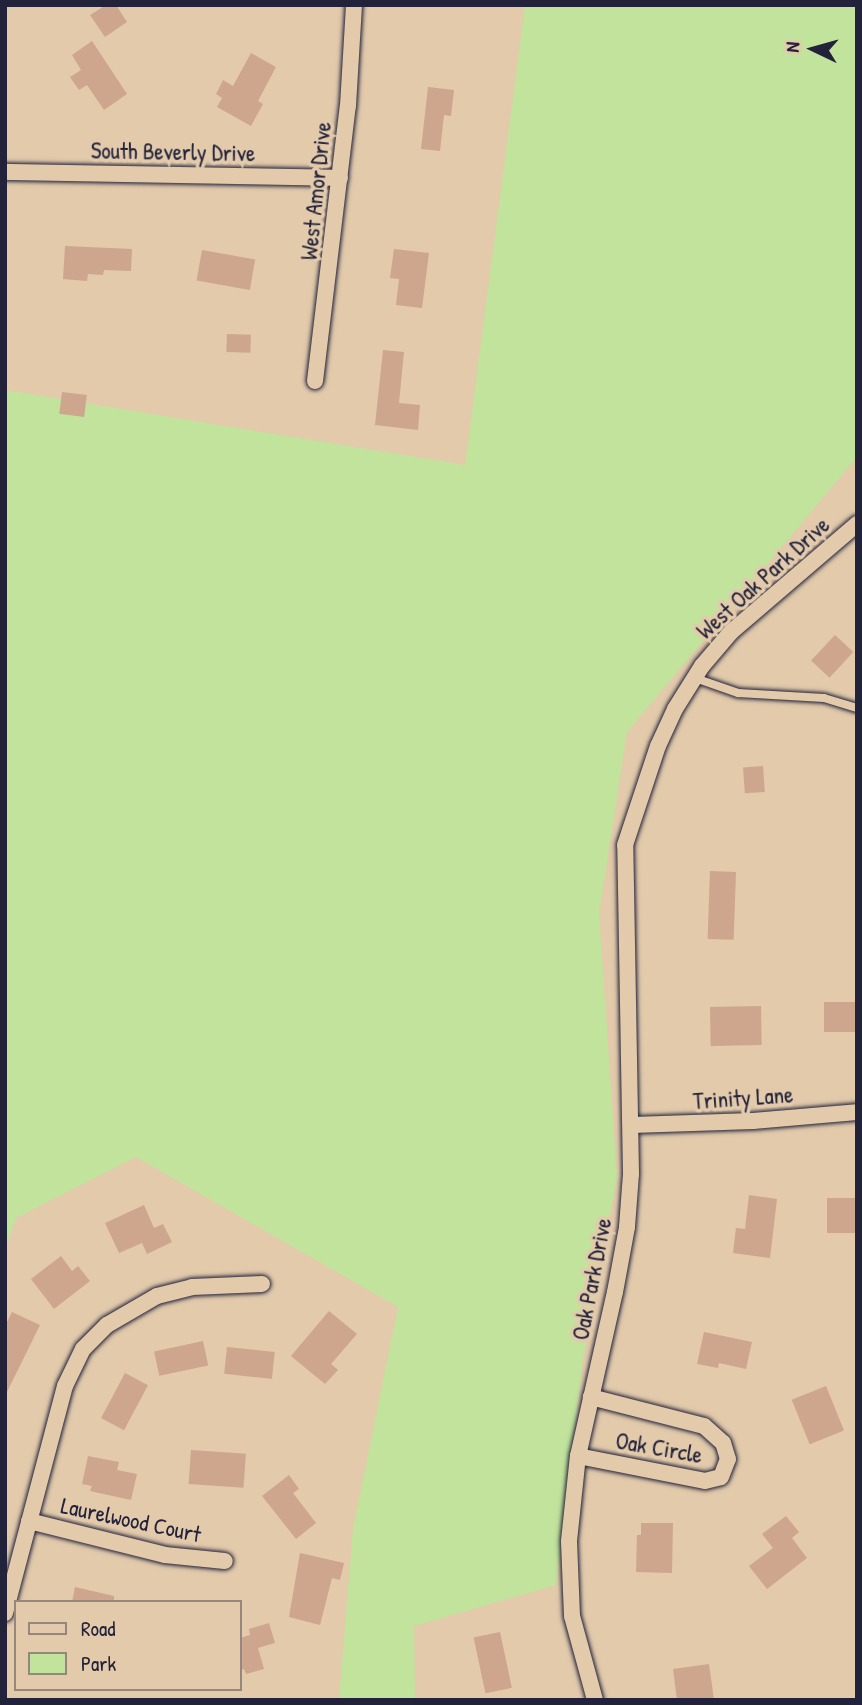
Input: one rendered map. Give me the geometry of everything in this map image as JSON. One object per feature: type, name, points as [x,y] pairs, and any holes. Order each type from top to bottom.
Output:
[{"type":"street","name":"West Amor Drive","points":[[315,381],[340,178],[354,5]]},
{"type":"street","name":"South Beverly Drive","points":[[5,173],[340,178]]},
{"type":"street","name":"West Oak Park Drive","points":[[624,860],[633,812],[658,746],[695,678],[731,632],[857,524]]},
{"type":"street","name":"Oak Park Drive","points":[[595,1700],[572,1616],[569,1541],[578,1456],[627,1227],[632,1125],[624,860]]},
{"type":"street","name":"Trinity Lane","points":[[632,1125],[753,1121],[857,1112]]},
{"type":"street","points":[[5,1613],[65,1386],[83,1349],[107,1325],[157,1296],[174,1290],[262,1284]]},
{"type":"street","name":"Oak Circle","points":[[578,1456],[705,1481],[721,1477],[728,1460],[723,1443],[704,1426],[591,1396]]},
{"type":"street","name":"Laurelwood Court","points":[[29,1521],[164,1555],[225,1561]]},
{"type":"lane","points":[[695,678],[738,693],[824,698],[857,708]]},
{"type":"green space","points":[[525,5],[857,5],[857,457],[627,732],[599,913],[617,1177],[583,1360],[556,1585],[414,1626],[415,1700],[339,1700],[353,1529],[398,1307],[136,1157],[16,1218],[5,1249],[5,390],[465,465]]},
{"type":"building","points":[[106,5],[116,5],[127,22],[105,37],[90,15]]},
{"type":"building","points":[[92,41],[127,94],[104,110],[87,85],[79,90],[70,77],[81,70],[72,55]]},
{"type":"building","points":[[251,53],[276,67],[258,101],[263,104],[251,126],[217,107],[222,98],[216,94],[223,80],[233,86]]},
{"type":"building","points":[[428,87],[454,90],[451,116],[444,115],[440,151],[421,149]]},
{"type":"building","points":[[65,246],[132,249],[131,271],[104,270],[103,275],[88,274],[87,281],[63,279]]},
{"type":"building","points":[[394,249],[429,253],[422,308],[396,305],[399,279],[390,278]]},
{"type":"building","points":[[202,250],[255,259],[250,290],[197,281]]},
{"type":"building","points":[[227,334],[251,335],[250,353],[226,352]]},
{"type":"building","points":[[383,350],[404,352],[399,403],[420,405],[418,430],[375,425]]},
{"type":"building","points":[[62,392],[87,395],[84,417],[59,414]]},
{"type":"building","points":[[835,635],[853,652],[829,678],[811,661]]},
{"type":"building","points":[[763,766],[765,792],[745,793],[743,767]]},
{"type":"building","points":[[710,871],[736,872],[734,940],[708,939]]},
{"type":"building","points":[[824,1002],[857,1002],[857,1032],[824,1032]]},
{"type":"building","points":[[761,1006],[762,1045],[711,1046],[710,1007]]},
{"type":"building","points":[[749,1195],[777,1199],[770,1258],[733,1253],[736,1228],[745,1229]]},
{"type":"building","points":[[827,1198],[857,1198],[857,1233],[827,1233]]},
{"type":"building","points":[[144,1205],[154,1228],[163,1224],[172,1242],[147,1254],[142,1243],[119,1253],[105,1223]]},
{"type":"building","points":[[61,1256],[72,1271],[78,1266],[90,1281],[54,1309],[31,1279]]},
{"type":"building","points":[[329,1311],[357,1334],[331,1364],[338,1370],[325,1384],[291,1356]]},
{"type":"building","points":[[12,1312],[40,1325],[5,1396],[5,1326]]},
{"type":"building","points":[[704,1332],[752,1342],[746,1369],[719,1363],[718,1368],[697,1364]]},
{"type":"building","points":[[203,1341],[208,1365],[159,1376],[154,1351]]},
{"type":"building","points":[[227,1347],[275,1352],[272,1379],[224,1374]]},
{"type":"building","points":[[125,1373],[148,1385],[124,1430],[101,1418]]},
{"type":"building","points":[[826,1386],[844,1431],[810,1444],[792,1400]]},
{"type":"building","points":[[191,1450],[246,1454],[243,1488],[189,1484]]},
{"type":"building","points":[[88,1456],[119,1462],[117,1470],[137,1474],[131,1500],[90,1491],[92,1486],[82,1484]]},
{"type":"building","points":[[289,1475],[299,1489],[293,1493],[316,1523],[296,1539],[262,1496]]},
{"type":"building","points":[[786,1516],[799,1532],[792,1538],[807,1558],[767,1589],[749,1566],[773,1548],[762,1534]]},
{"type":"building","points":[[641,1523],[673,1523],[672,1573],[636,1572],[637,1535],[641,1535]]},
{"type":"building","points":[[300,1553],[344,1563],[340,1580],[332,1578],[320,1625],[289,1617]]},
{"type":"building","points":[[75,1587],[114,1596],[114,1600],[72,1600]]},
{"type":"building","points":[[269,1623],[275,1643],[258,1648],[264,1669],[246,1674],[242,1670],[242,1637],[250,1635],[249,1629]]},
{"type":"building","points":[[500,1632],[512,1688],[485,1693],[474,1638]]},
{"type":"building","points":[[709,1664],[714,1700],[677,1700],[673,1669]]}]
